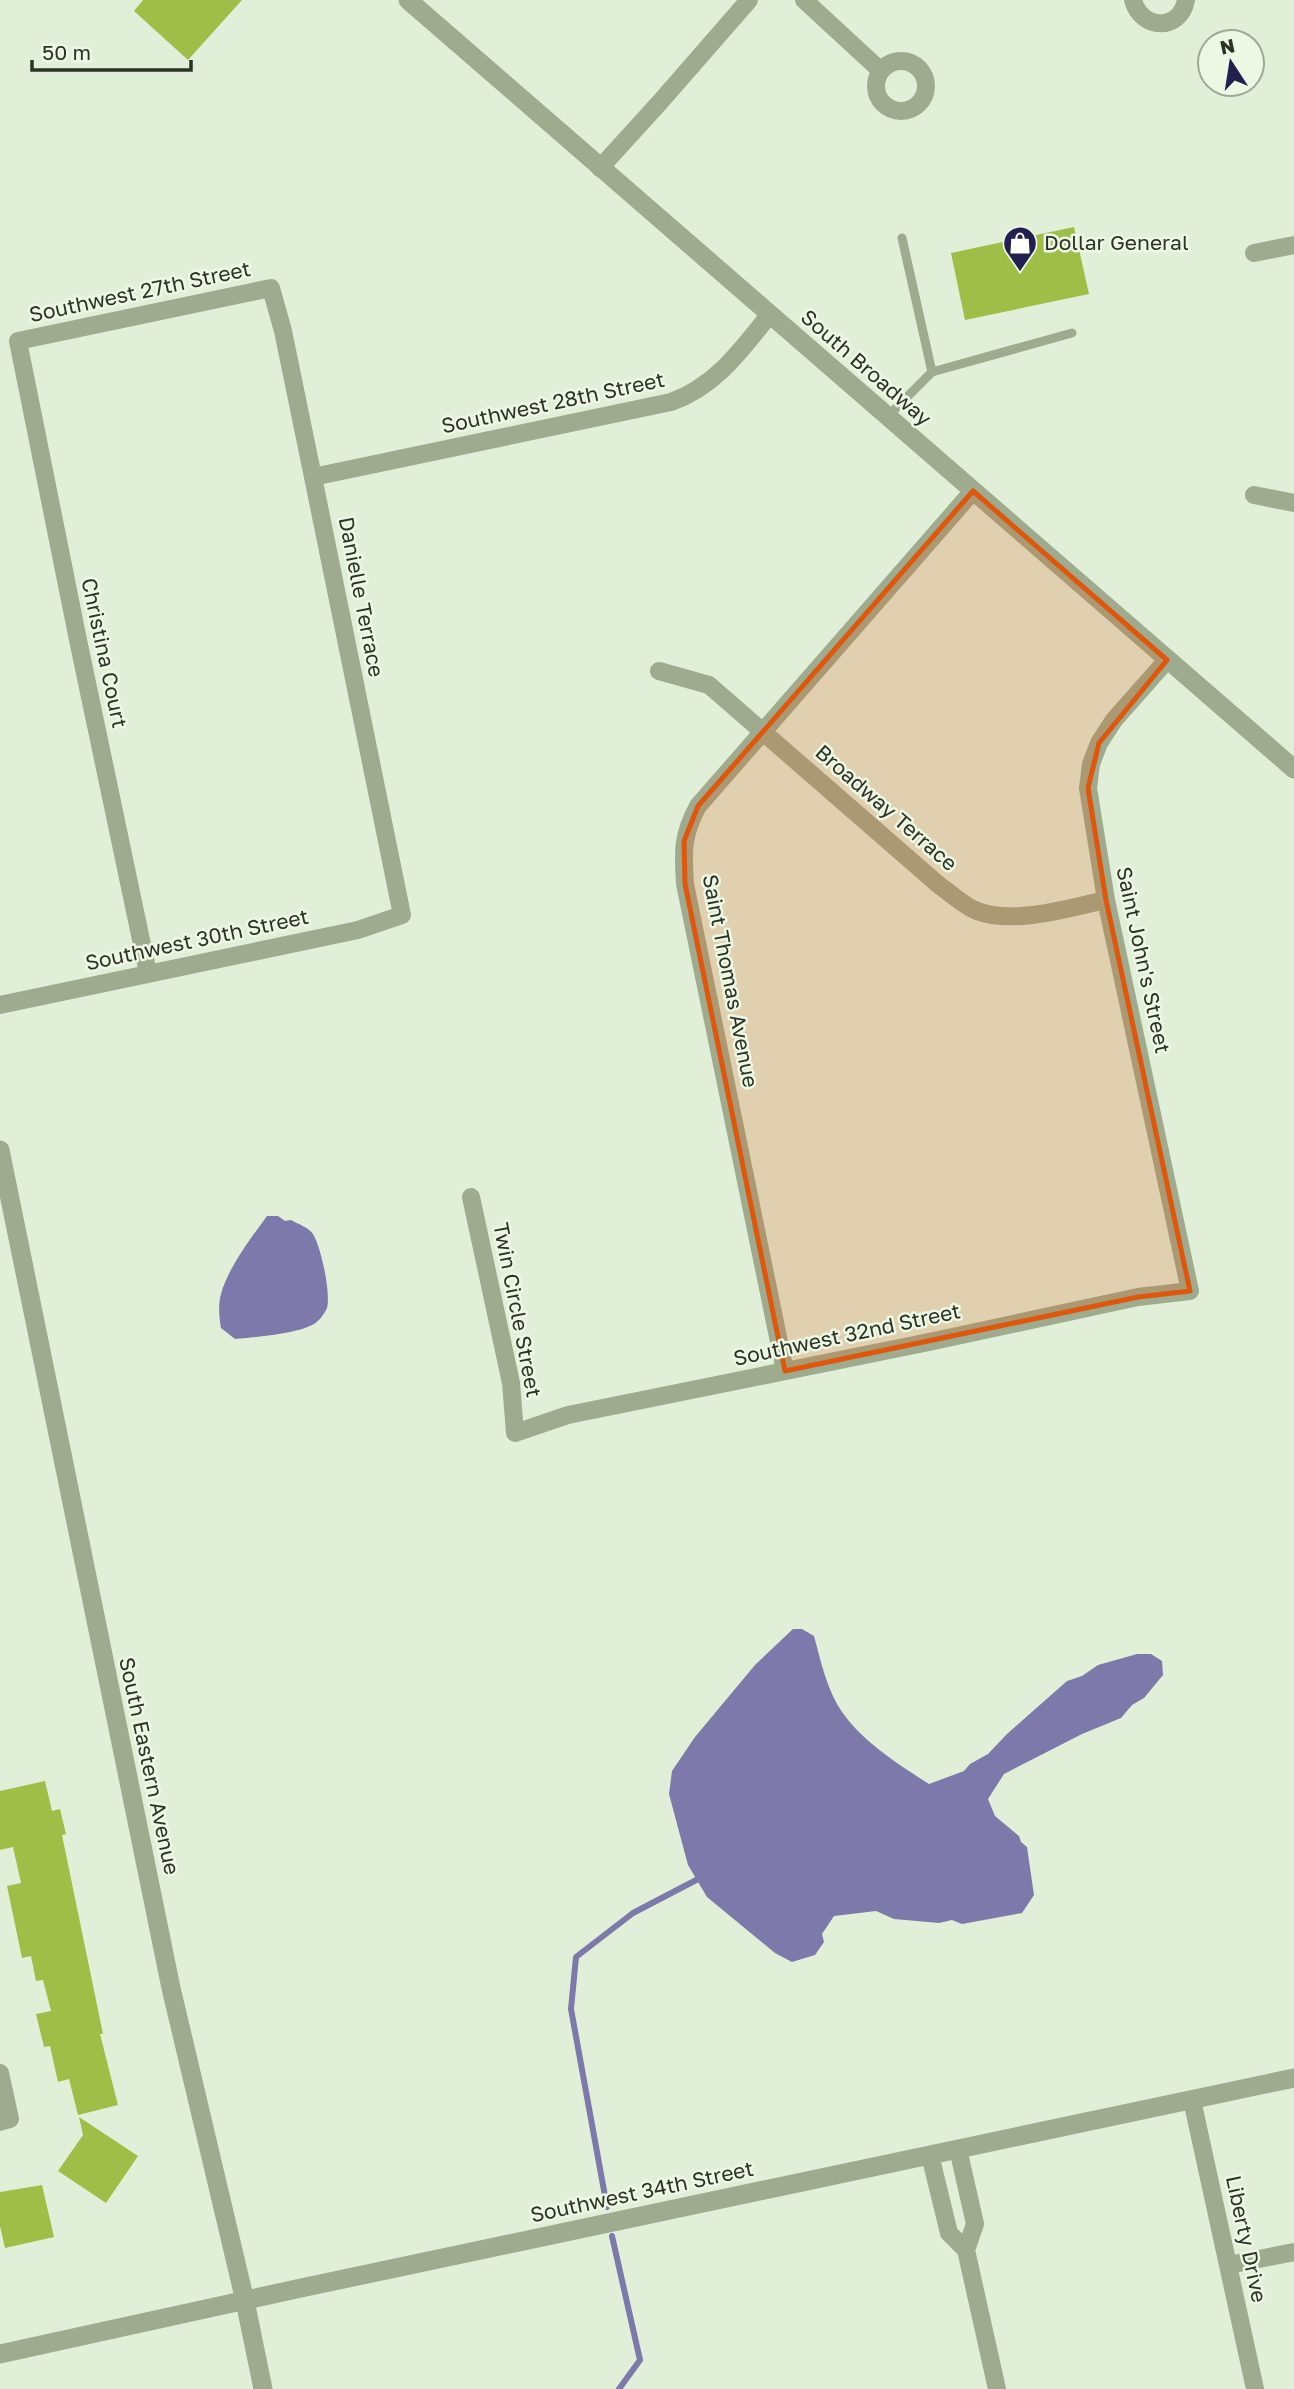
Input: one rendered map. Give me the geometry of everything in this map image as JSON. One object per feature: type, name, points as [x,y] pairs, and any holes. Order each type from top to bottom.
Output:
[{"type":"street","name":"South Broadway","points":[[408,0],[1294,769]]},
{"type":"street","points":[[600,168],[749,0]]},
{"type":"street","points":[[804,0],[881,71]]},
{"type":"street","points":[[1133,0],[1142,17],[1149,22],[1162,24],[1177,17],[1186,0]]},
{"type":"street","points":[[1254,253],[1294,245]]},
{"type":"street","name":"Southwest 27th Street","points":[[18,341],[271,288]]},
{"type":"street","name":"Danielle Terrace","points":[[271,288],[283,331],[402,915]]},
{"type":"street","name":"Southwest 28th Street","points":[[313,477],[671,402],[692,395],[743,349],[770,314]]},
{"type":"street","name":"Christina Court","points":[[18,341],[148,973]]},
{"type":"street","name":"Saint Thomas Avenue","points":[[785,1371],[685,884],[684,841],[688,824],[698,806],[973,491]]},
{"type":"street","points":[[1254,495],[1294,503]]},
{"type":"street","name":"Saint John's Street","points":[[1167,660],[1114,720],[1091,764],[1088,788],[1106,900],[1191,1291]]},
{"type":"street","name":"Broadway Terrace","points":[[659,671],[709,685],[940,886],[975,910],[993,915],[1016,916],[1106,900]]},
{"type":"street","name":"Southwest 30th Street","points":[[0,1005],[358,930],[402,915]]},
{"type":"street","name":"South Eastern Avenue","points":[[0,1150],[171,1988],[245,2301],[263,2389]]},
{"type":"street","name":"Twin Circle Street","points":[[471,1197],[511,1383],[515,1433]]},
{"type":"street","name":"Southwest 32nd Street","points":[[515,1433],[568,1415],[1138,1297],[1191,1291]]},
{"type":"street","points":[[0,2073],[5,2121]]},
{"type":"street","name":"Southwest 34th Street","points":[[0,2354],[1294,2078]]},
{"type":"street","name":"Liberty Drive","points":[[1192,2100],[1255,2389]]},
{"type":"street","points":[[958,2149],[975,2224],[966,2250],[997,2389]]},
{"type":"street","points":[[930,2155],[949,2233],[966,2250]]},
{"type":"street","points":[[1229,2265],[1294,2252]]},
{"type":"lane","points":[[902,238],[932,372]]},
{"type":"lane","points":[[887,416],[932,372],[1072,333]]},
{"type":"highlighted area","points":[[973,491],[1167,660],[1099,743],[1088,788],[1106,900],[1190,1291],[1138,1297],[785,1371],[685,884],[684,841],[698,806]]},
{"type":"shaded area","points":[[267,1216],[291,1220],[313,1234],[324,1270],[328,1292],[327,1308],[314,1324],[307,1327],[235,1339],[221,1328],[221,1294],[234,1264]]},
{"type":"shaded area","points":[[793,1629],[802,1629],[814,1636],[832,1694],[851,1723],[882,1752],[929,1784],[964,1771],[970,1764],[988,1754],[1067,1681],[1082,1676],[1098,1665],[1137,1654],[1151,1654],[1162,1661],[1163,1675],[1144,1698],[1132,1705],[1121,1718],[1082,1734],[1004,1774],[988,1799],[995,1816],[1019,1836],[1027,1847],[1034,1895],[1022,1913],[962,1924],[952,1920],[939,1923],[894,1919],[876,1911],[834,1916],[822,1934],[824,1942],[815,1955],[792,1962],[775,1953],[707,1897],[688,1865],[669,1794],[672,1771],[695,1737],[755,1665]]},
{"type":"building","points":[[143,0],[242,0],[188,60],[134,11]]},
{"type":"building","name":"Dollar General","points":[[1074,227],[1089,294],[965,320],[951,253]]},
{"type":"building","points":[[45,1781],[52,1811],[60,1809],[66,1834],[62,1835],[103,2034],[100,2034],[118,2105],[78,2115],[69,2079],[58,2082],[50,2046],[44,2047],[36,2014],[51,2011],[43,1980],[36,1981],[31,1956],[22,1958],[7,1886],[21,1883],[13,1847],[0,1850],[0,1791]]},
{"type":"building","points":[[79,2117],[138,2156],[106,2203],[58,2171],[83,2135]]},
{"type":"building","points":[[42,2185],[54,2237],[5,2248],[0,2226],[0,2192]]},
{"type":"waterway","points":[[607,2207],[571,2009],[576,1957],[633,1913],[702,1877]]},
{"type":"waterway","points":[[612,2236],[640,2360],[619,2389]]},
{"type":"place","name":"Dollar General","points":[[1020,273]]}]
